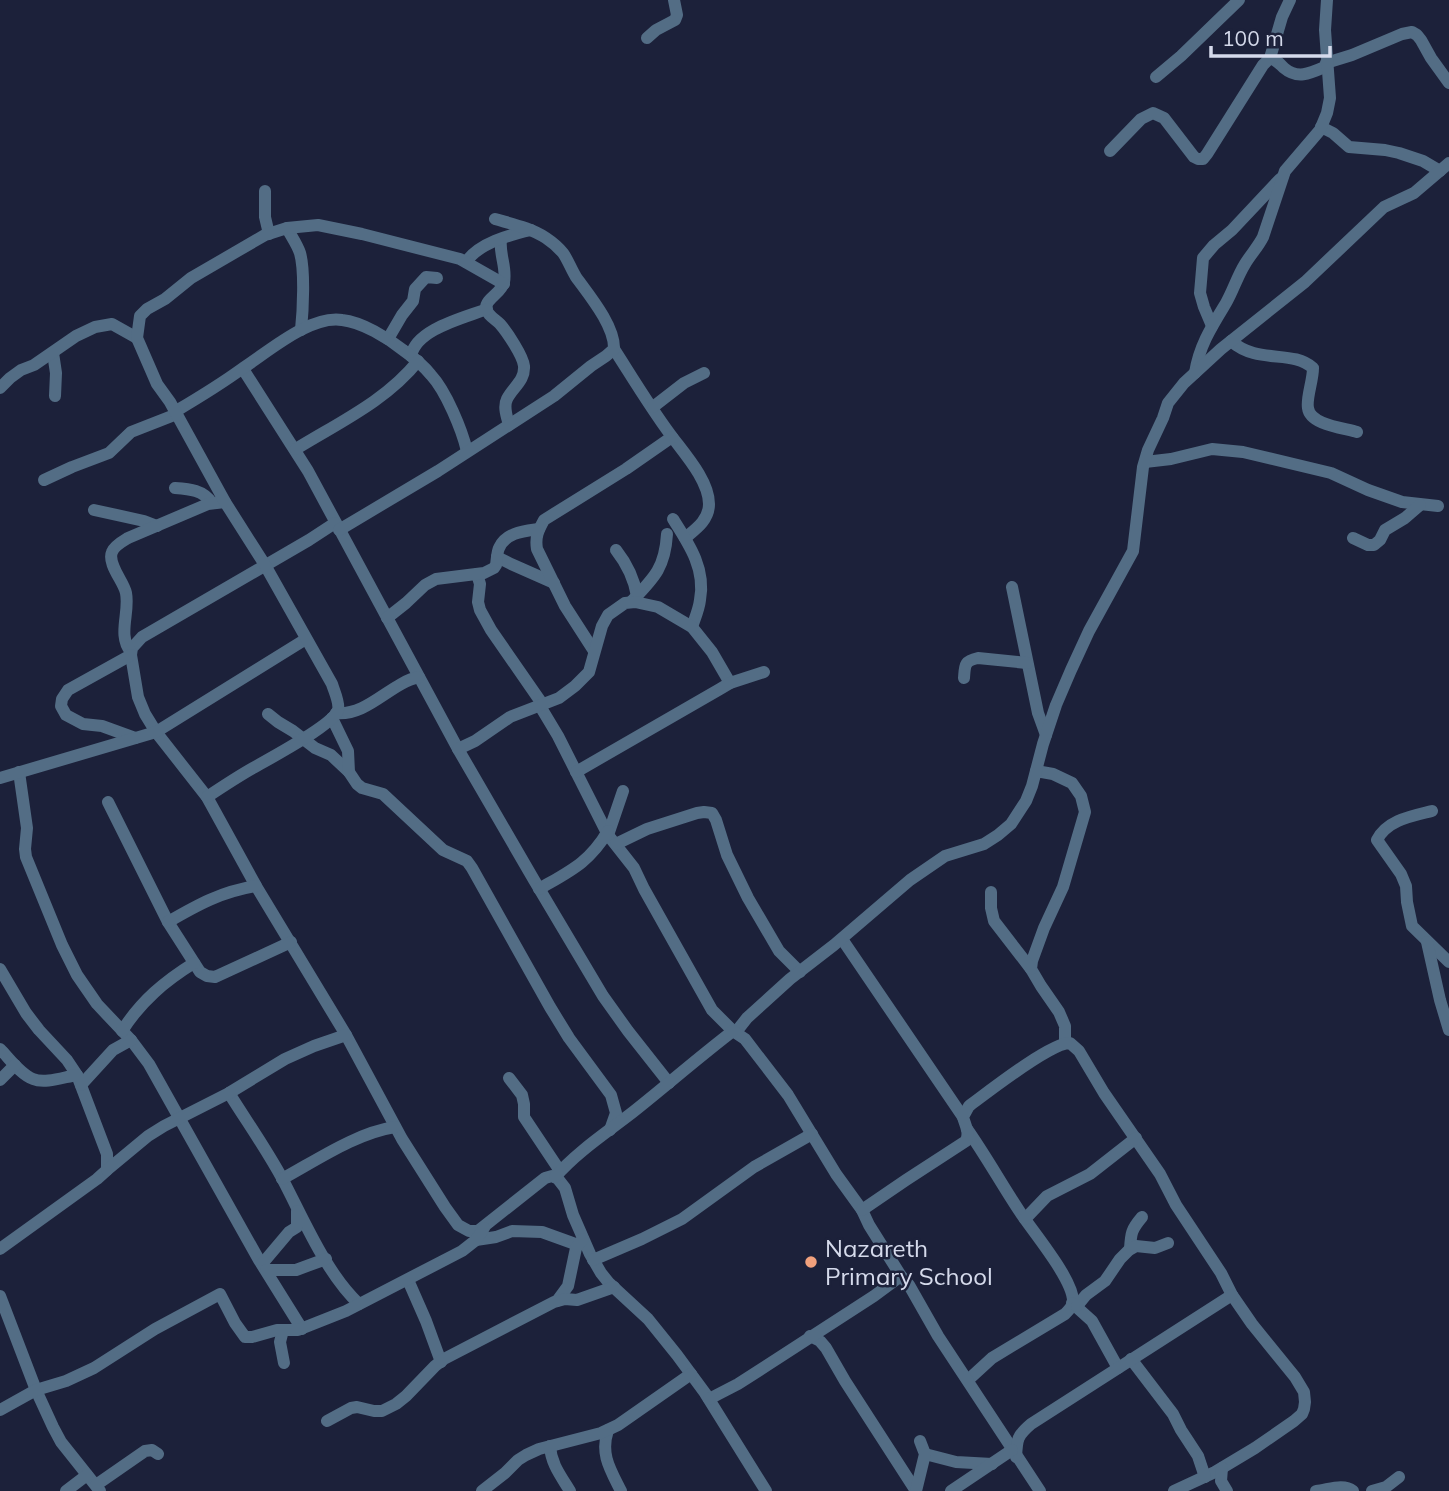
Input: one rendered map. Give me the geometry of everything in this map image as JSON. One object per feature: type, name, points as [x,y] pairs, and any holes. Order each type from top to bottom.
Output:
[{"type":"street","points":[[647,38],[675,20],[677,15],[674,0]]},
{"type":"street","points":[[1156,77],[1238,0]]},
{"type":"street","points":[[1110,150],[1141,120],[1153,113],[1164,118],[1194,157],[1203,159],[1270,58],[1290,0]]},
{"type":"street","points":[[1195,373],[1199,354],[1212,326],[1245,264],[1261,243],[1285,171],[1309,144],[1327,113],[1330,98],[1325,23],[1327,0]]},
{"type":"street","points":[[1270,58],[1296,75],[1306,75],[1412,32],[1421,40],[1449,83]]},
{"type":"street","points":[[1321,127],[1349,146],[1399,153],[1445,167]]},
{"type":"street","points":[[218,503],[128,538],[112,552],[114,569],[126,592],[124,641],[131,654],[138,696],[156,732],[207,797],[256,886],[346,1035],[395,1127],[445,1207],[458,1225],[469,1231],[478,1231],[545,1178],[558,1174],[588,1145],[735,1031],[800,972],[911,880],[945,856],[984,844],[1011,824],[1026,801],[1056,705],[1080,650],[1133,551],[1144,462],[1168,403],[1195,373],[1305,282],[1384,207],[1414,193],[1445,167]]},
{"type":"street","points":[[1212,326],[1200,293],[1203,258],[1283,176]]},
{"type":"street","points":[[265,191],[265,217],[269,234]]},
{"type":"street","points":[[495,219],[531,230],[562,252],[601,313],[612,334],[614,349],[695,469],[709,503],[704,520],[685,538]]},
{"type":"street","points":[[136,338],[140,316],[147,309],[165,299],[191,278],[269,234],[287,228],[318,225],[427,250],[466,262],[504,284]]},
{"type":"street","points":[[287,228],[302,263],[301,330]]},
{"type":"street","points":[[466,262],[477,250],[531,230]]},
{"type":"street","points":[[486,309],[488,302],[504,284],[501,240]]},
{"type":"street","points":[[388,339],[411,304],[419,283],[426,277],[437,278]]},
{"type":"street","points":[[486,309],[504,329],[524,366],[521,380],[505,406],[509,425]]},
{"type":"street","points":[[296,449],[381,397],[411,370],[414,347],[431,332],[486,309]]},
{"type":"street","points":[[44,480],[109,453],[131,432],[176,413],[269,349],[301,330],[330,320],[342,320],[384,335],[433,377],[463,432],[467,451]]},
{"type":"street","points":[[0,388],[21,370],[34,365],[76,336],[95,327],[113,324],[136,338],[157,384],[176,413],[218,503],[265,565],[332,684],[338,703],[338,711],[334,716],[303,739],[207,797]]},
{"type":"street","points":[[1231,341],[1244,351],[1259,356],[1306,362],[1313,368],[1308,408],[1312,418],[1357,432]]},
{"type":"street","points":[[135,738],[102,726],[83,724],[66,715],[61,706],[62,699],[68,690],[131,654],[136,642],[142,637],[309,540],[438,471],[554,396],[614,349]]},
{"type":"street","points":[[53,353],[55,396]]},
{"type":"street","points":[[243,369],[296,449],[458,749],[603,996],[669,1083]]},
{"type":"street","points":[[653,407],[684,383],[704,373]]},
{"type":"street","points":[[594,652],[565,607],[537,550],[539,529],[544,520],[672,437]]},
{"type":"street","points":[[1144,462],[1171,459],[1212,449],[1243,452],[1331,473],[1386,497],[1438,506]]},
{"type":"street","points":[[175,488],[200,492],[218,503]]},
{"type":"street","points":[[1353,538],[1374,545],[1385,530],[1420,505]]},
{"type":"street","points":[[94,510],[157,526]]},
{"type":"street","points":[[673,519],[698,561],[701,600],[692,626]]},
{"type":"street","points":[[387,618],[425,585],[436,579],[484,573],[494,568],[498,549],[510,536],[521,531],[539,529]]},
{"type":"street","points":[[458,749],[510,717],[542,706],[566,693],[589,672],[602,626],[608,615],[634,599],[652,581],[666,552],[667,534]]},
{"type":"street","points":[[616,550],[632,576],[634,599]]},
{"type":"street","points":[[498,556],[511,565],[554,583]]},
{"type":"street","points":[[477,574],[480,584],[480,610],[542,706],[611,837],[634,868],[712,1010],[745,1038],[788,1095],[1040,1491]]},
{"type":"street","points":[[1012,587],[1040,723],[1046,736]]},
{"type":"street","points":[[634,599],[658,607],[692,626],[712,652],[730,683]]},
{"type":"street","points":[[0,778],[156,732],[306,639]]},
{"type":"street","points":[[964,678],[967,662],[978,658],[1027,663]]},
{"type":"street","points":[[576,772],[730,683],[764,672]]},
{"type":"street","points":[[334,716],[359,708],[405,681],[419,677]]},
{"type":"street","points":[[268,714],[315,748],[331,755],[362,788],[377,791],[393,802],[443,850],[467,861],[472,867],[550,1007],[611,1095],[616,1113],[610,1130]]},
{"type":"street","points":[[334,716],[348,751],[349,772]]},
{"type":"street","points":[[1031,969],[1044,928],[1063,887],[1085,812],[1081,796],[1072,783],[1054,774],[1036,771]]},
{"type":"street","points":[[19,772],[27,828],[25,849],[30,869],[62,946],[77,975],[97,1004],[149,1064],[302,1329]]},
{"type":"street","points":[[611,837],[623,791]]},
{"type":"street","points":[[108,802],[168,922],[194,964],[207,976],[215,976],[290,942]]},
{"type":"street","points":[[1432,811],[1403,819],[1391,825],[1377,838],[1406,886],[1412,926],[1449,962]]},
{"type":"street","points":[[540,889],[583,862],[600,844],[611,837],[697,813],[712,813],[727,855],[748,898],[779,951],[800,972]]},
{"type":"street","points":[[168,922],[216,896],[256,886]]},
{"type":"street","points":[[991,892],[991,908],[995,921],[1059,1012],[1065,1027],[1065,1043]]},
{"type":"street","points":[[842,939],[1056,1262],[1067,1282],[1074,1305],[1091,1321],[1118,1367]]},
{"type":"street","points":[[1427,942],[1449,1030]]},
{"type":"street","points":[[0,1049],[33,1079],[79,1080],[126,1035],[142,1003],[175,975],[194,964]]},
{"type":"street","points":[[0,969],[26,1013],[67,1060],[79,1080],[107,1154],[107,1170]]},
{"type":"street","points":[[0,1248],[85,1189],[148,1136],[229,1093],[285,1059],[346,1035]]},
{"type":"street","points":[[862,1210],[962,1144],[968,1136],[965,1123],[970,1106],[995,1086],[1060,1044],[1070,1043],[1079,1051],[1104,1093],[1160,1174],[1176,1205],[1232,1294],[1304,1392],[1306,1402],[1302,1414],[1294,1421],[1207,1477],[1174,1491]]},
{"type":"street","points":[[0,1080],[15,1065]]},
{"type":"street","points":[[509,1078],[522,1095],[524,1117],[565,1188],[581,1242],[601,1273],[648,1319],[691,1374],[766,1491]]},
{"type":"street","points":[[229,1093],[282,1179],[326,1259],[344,1288],[359,1304]]},
{"type":"street","points":[[282,1179],[362,1136],[395,1127]]},
{"type":"street","points":[[593,1260],[682,1219],[754,1167],[812,1134]]},
{"type":"street","points":[[1025,1219],[1047,1196],[1090,1174],[1136,1138]]},
{"type":"street","points":[[264,1267],[289,1232],[298,1227],[296,1207]]},
{"type":"street","points":[[1130,1249],[1133,1228],[1142,1217]]},
{"type":"street","points":[[0,1410],[36,1390],[87,1371],[155,1329],[220,1294],[245,1336],[302,1329],[359,1304],[462,1251],[476,1240],[485,1227]]},
{"type":"street","points":[[476,1240],[512,1231],[542,1232],[581,1242]]},
{"type":"street","points":[[557,1301],[568,1286],[570,1268],[581,1242]]},
{"type":"street","points":[[968,1380],[992,1358],[1065,1314],[1105,1281],[1130,1249],[1136,1246],[1155,1248],[1168,1243]]},
{"type":"street","points":[[264,1267],[296,1270],[326,1259]]},
{"type":"street","points":[[408,1280],[441,1362]]},
{"type":"street","points":[[709,1399],[738,1384],[874,1296],[905,1280]]},
{"type":"street","points":[[327,1421],[351,1408],[382,1411],[396,1404],[441,1362],[464,1348],[557,1301],[577,1300],[614,1287]]},
{"type":"street","points":[[951,1491],[1014,1453],[1020,1434],[1031,1424],[1232,1294]]},
{"type":"street","points":[[0,1296],[53,1427],[61,1442],[94,1484]]},
{"type":"street","points":[[822,1328],[823,1345]]},
{"type":"street","points":[[283,1330],[280,1342],[284,1363]]},
{"type":"street","points":[[810,1336],[823,1345],[916,1491]]},
{"type":"street","points":[[1131,1359],[1173,1414],[1207,1477],[1225,1488]]},
{"type":"street","points":[[482,1491],[518,1460],[539,1449],[608,1430],[641,1411],[691,1374]]},
{"type":"street","points":[[608,1430],[604,1442],[605,1456],[621,1491]]},
{"type":"street","points":[[916,1491],[925,1454],[920,1441]]},
{"type":"street","points":[[550,1446],[554,1465],[570,1491]]},
{"type":"street","points":[[66,1491],[94,1484],[145,1451],[152,1450],[158,1454]]},
{"type":"street","points":[[925,1454],[956,1462],[992,1464]]},
{"type":"street","points":[[1222,1468],[1221,1477],[1225,1488]]},
{"type":"street","points":[[1372,1491],[1386,1487],[1399,1478]]},
{"type":"street","points":[[1316,1491],[1344,1487],[1353,1491]]},
{"type":"place","name":"Nazareth Primary School","points":[[811,1262]]}]
